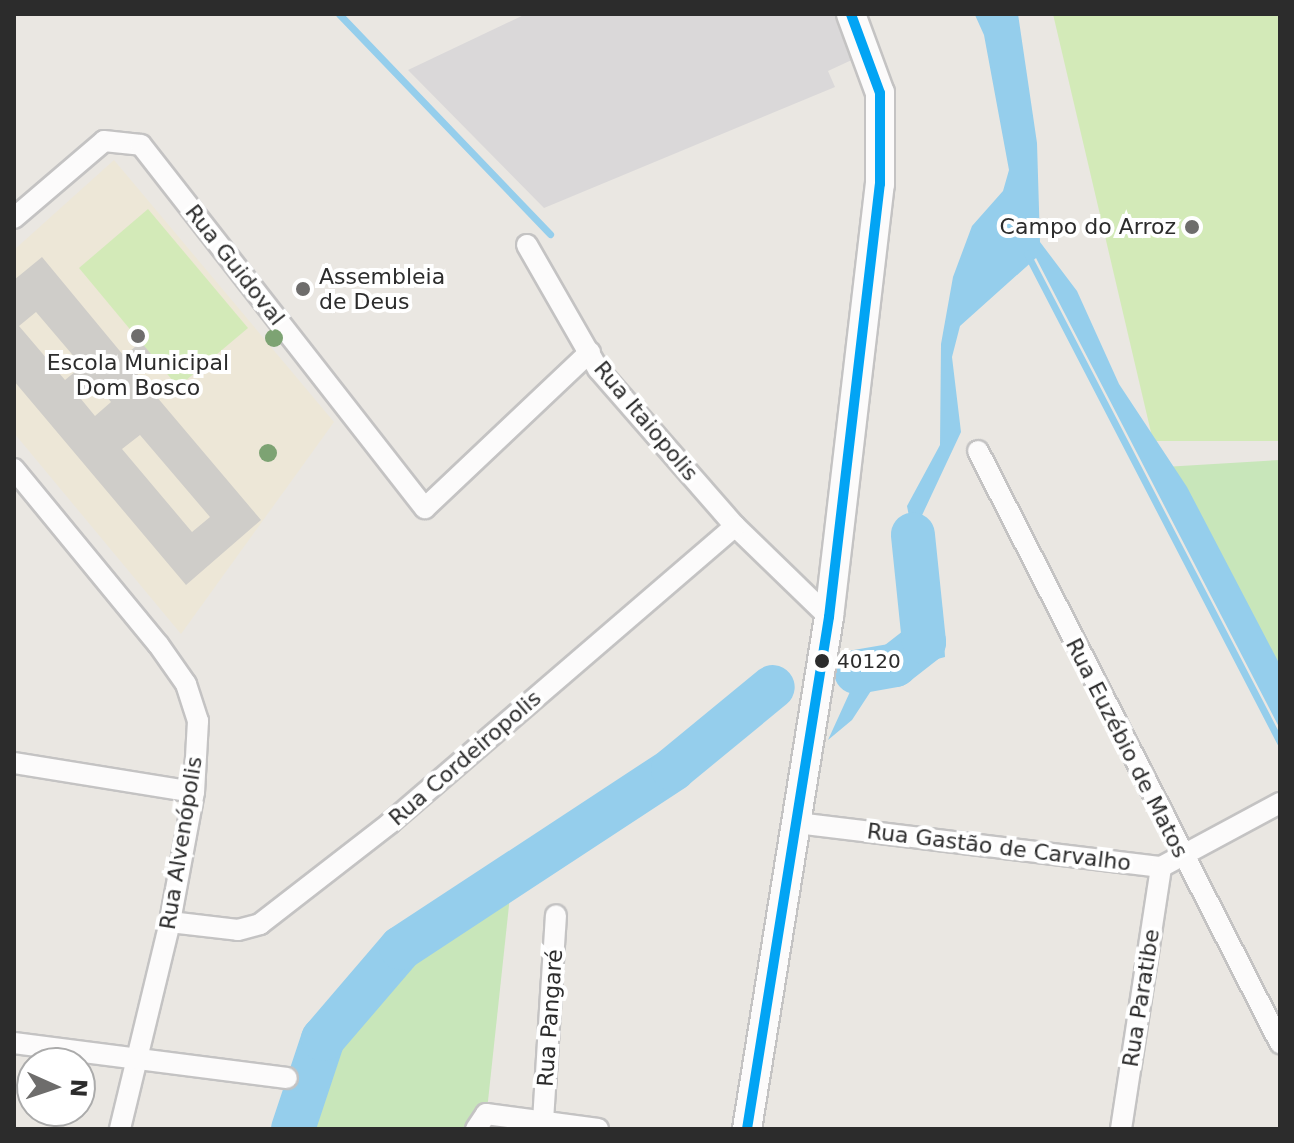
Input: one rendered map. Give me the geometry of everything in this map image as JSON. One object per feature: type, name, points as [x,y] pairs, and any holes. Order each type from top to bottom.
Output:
[{"type":"street","points":[[747,1129],[829,617],[881,170],[880,93],[851,14]]},
{"type":"street","name":"Rua Guidoval","points":[[14,218],[104,141],[141,145],[425,508]]},
{"type":"street","points":[[527,245],[590,352]]},
{"type":"street","name":"Rua Itaiopolis","points":[[425,508],[590,352],[735,526],[829,617]]},
{"type":"street","name":"Rua Euzébio de Matos","points":[[978,451],[1181,857],[1280,1043]]},
{"type":"street","name":"Rua Alvenópolis","points":[[14,469],[186,684],[198,721],[194,792],[170,922],[134,1058],[120,1129]]},
{"type":"street","name":"Rua Cordeiropolis","points":[[170,922],[238,930],[260,924],[390,823],[735,526]]},
{"type":"street","points":[[14,763],[194,792]]},
{"type":"street","name":"Rua Gastão de Carvalho","points":[[797,823],[1161,867],[1280,803]]},
{"type":"street","name":"Rua Paratibe","points":[[1121,1129],[1161,867]]},
{"type":"street","name":"Rua Pangaré","points":[[543,1121],[556,915]]},
{"type":"street","points":[[14,1043],[287,1078]]},
{"type":"street","points":[[476,1129],[486,1114],[598,1129]]},
{"type":"shaded area","points":[[526,14],[839,14],[856,58],[828,71],[835,87],[544,208],[408,70]]},
{"type":"shaded area","name":"Escola Municipal Dom Bosco","points":[[114,160],[334,422],[181,634],[14,433],[14,250]]},
{"type":"green space","name":"Campo do Arroz","points":[[1053,14],[1280,14],[1280,441],[1153,441]]},
{"type":"green space","points":[[148,209],[248,328],[178,387],[79,268]]},
{"type":"green space","points":[[1280,460],[1280,699],[1164,467]]},
{"type":"green space","points":[[510,896],[485,1129],[296,1129],[306,1078],[413,965]]},
{"type":"water","points":[[962,14],[1018,14],[1037,143],[1040,242],[1077,291],[1119,384],[1187,487],[1280,665],[1280,729],[1036,258],[960,326],[952,357],[961,432],[917,526],[942,606],[945,657],[882,674],[852,720],[828,740],[864,661],[916,657],[930,625],[907,506],[940,445],[941,344],[953,277],[972,226],[1003,191],[1009,170],[984,35],[975,15]]},
{"type":"building","points":[[42,257],[124,356],[141,342],[151,354],[134,370],[261,520],[186,585],[14,381],[14,280]],"holes":[[[36,312],[82,366],[65,380],[19,326]],[[97,385],[111,402],[95,416],[81,399]],[[140,435],[210,517],[192,532],[122,449]]]},
{"type":"waterway","points":[[339,14],[550,234]]},
{"type":"waterway","points":[[1027,254],[1280,742]]},
{"type":"waterway","points":[[856,672],[895,665],[924,642],[913,535]]},
{"type":"waterway","points":[[293,1129],[323,1039],[401,948],[673,769],[773,687]]},
{"type":"transit line","points":[[747,1129],[829,617],[880,184],[880,93],[851,14]]},
{"type":"place","name":"Campo do Arroz","points":[[1192,227]]},
{"type":"place","name":"Assembleia de Deus","points":[[303,289]]},
{"type":"place","name":"Escola Municipal Dom Bosco","points":[[138,336]]},
{"type":"place","name":"40120","points":[[822,661]]}]
